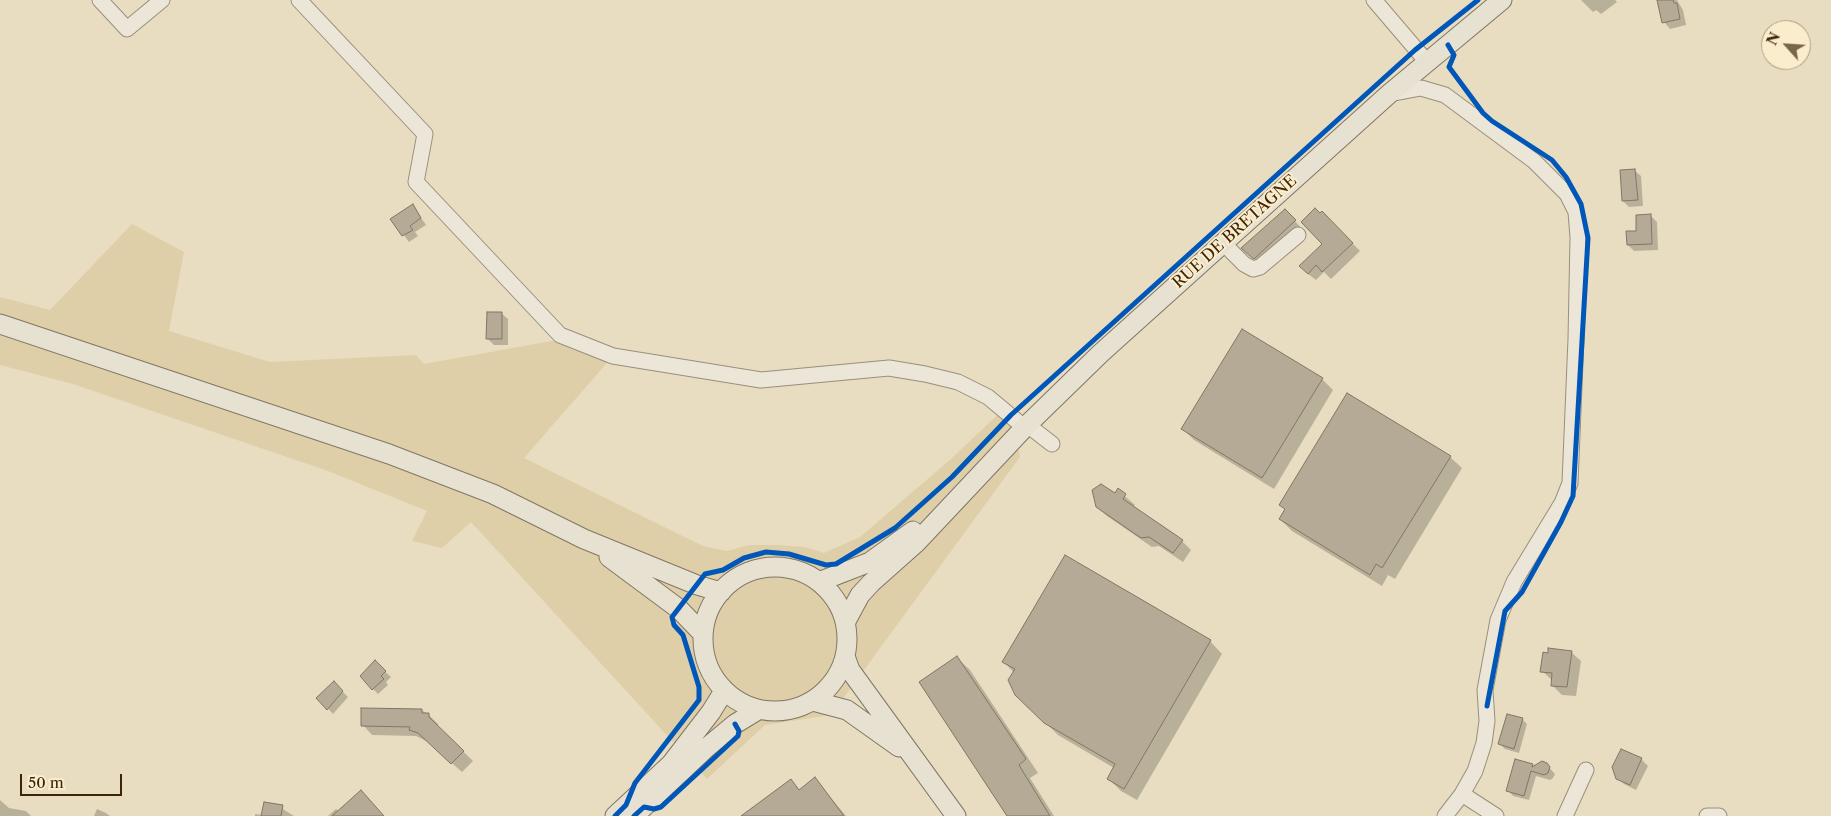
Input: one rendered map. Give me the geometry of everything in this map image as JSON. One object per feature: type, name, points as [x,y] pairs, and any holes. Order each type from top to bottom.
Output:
[{"type":"main road","name":"RUE DE BRETAGNE","points":[[846,621],[860,595],[871,583],[916,543],[978,475],[1108,346],[1389,94],[1502,0]]},
{"type":"main road","points":[[0,324],[389,454],[493,494],[584,539],[697,585],[720,592]]},
{"type":"main road","name":"RUE DE BRETAGNE","points":[[821,582],[870,562],[928,520],[978,475]]},
{"type":"main road","points":[[584,539],[679,609],[702,634]]},
{"type":"main road","points":[[846,659],[839,676],[828,690],[813,701],[787,711],[758,710],[739,703],[724,691],[711,674],[704,654],[702,634],[706,617],[713,601],[720,592],[740,575],[760,567],[788,567],[802,571],[821,582],[838,601],[846,621],[846,659],[850,670],[956,816]]},
{"type":"main road","points":[[615,816],[671,764],[711,712],[724,691]]},
{"type":"main road","points":[[813,701],[847,710],[911,755]]},
{"type":"main road","points":[[634,816],[734,724],[758,710]]},
{"type":"street","points":[[100,0],[127,29],[162,0]]},
{"type":"street","points":[[299,0],[425,134],[416,182],[560,335],[613,356],[761,380],[889,368],[925,374],[958,382],[988,397],[1018,422],[1052,444]]},
{"type":"street","points":[[1374,0],[1426,62]]},
{"type":"street","points":[[1389,94],[1421,88],[1452,99],[1534,161],[1567,194],[1576,212],[1578,237],[1570,483],[1562,503],[1514,582],[1498,620],[1485,690],[1487,721],[1484,743],[1475,771],[1462,794],[1445,816]]},
{"type":"street","points":[[1223,243],[1244,264],[1253,269],[1260,267],[1298,235]]},
{"type":"street","points":[[1565,816],[1586,770]]},
{"type":"street","points":[[1462,794],[1496,816]]},
{"type":"street","points":[[1707,816],[1718,816]]},
{"type":"shaded area","points":[[132,224],[184,252],[169,331],[270,362],[416,355],[424,364],[557,340],[574,350],[613,356],[524,458],[703,546],[727,551],[749,545],[777,545],[805,547],[824,553],[860,537],[952,458],[1010,403],[1020,457],[831,715],[765,725],[707,779],[471,522],[442,548],[412,541],[427,511],[328,471],[73,384],[0,365],[0,297],[50,310]]},
{"type":"building","points":[[1657,0],[1673,0],[1674,3],[1677,3],[1680,19],[1662,23]]},
{"type":"building","points":[[1635,169],[1638,200],[1622,201],[1620,170]]},
{"type":"building","points":[[413,204],[421,218],[410,226],[413,230],[402,236],[390,219]]},
{"type":"building","points":[[1315,208],[1320,213],[1322,211],[1353,243],[1322,272],[1316,265],[1308,274],[1299,266],[1322,244],[1301,222]]},
{"type":"building","points":[[1285,209],[1296,220],[1254,259],[1241,248]]},
{"type":"building","points":[[1651,214],[1652,244],[1627,245],[1626,231],[1636,231],[1636,215]]},
{"type":"building","points":[[487,312],[502,312],[502,339],[486,339]]},
{"type":"building","points":[[1242,329],[1323,378],[1262,478],[1181,429]]},
{"type":"building","points":[[1347,393],[1451,456],[1382,568],[1376,564],[1370,575],[1279,519],[1285,509],[1279,505]]},
{"type":"building","points":[[1101,484],[1115,493],[1118,488],[1126,494],[1123,499],[1183,540],[1173,553],[1149,537],[1141,538],[1096,507],[1092,490]]},
{"type":"building","points":[[1065,555],[1211,640],[1124,789],[1107,779],[1115,764],[1044,723],[1015,695],[1008,680],[1015,669],[1002,662]]},
{"type":"building","points":[[1548,648],[1572,651],[1567,687],[1551,686],[1552,673],[1540,672],[1543,652],[1548,653]]},
{"type":"building","points":[[957,656],[1026,759],[1019,765],[1050,816],[1007,816],[919,682]]},
{"type":"building","points":[[375,660],[386,671],[381,676],[384,679],[372,690],[360,676]]},
{"type":"building","points":[[334,681],[343,691],[327,710],[316,698]]},
{"type":"building","points":[[361,708],[422,709],[422,713],[429,713],[429,717],[464,751],[451,764],[418,733],[409,730],[410,727],[361,726]]},
{"type":"building","points":[[1507,714],[1523,718],[1514,749],[1498,744]]},
{"type":"building","points":[[1621,749],[1642,758],[1630,785],[1616,779],[1612,767]]},
{"type":"building","points":[[1515,759],[1533,764],[1532,767],[1542,761],[1550,767],[1548,773],[1544,775],[1531,771],[1524,796],[1506,791]]},
{"type":"building","points":[[815,777],[844,816],[741,816],[791,779],[799,790]]},
{"type":"building","points":[[361,790],[384,816],[332,816]]},
{"type":"building","points":[[264,802],[283,805],[281,816],[261,816]]},
{"type":"cycle path","points":[[615,816],[626,805],[635,783],[699,700],[699,687],[683,635],[674,625],[672,617],[705,574],[723,570],[744,558],[766,552],[789,554],[826,565],[836,564],[895,528],[952,477],[1011,415],[1415,50],[1478,0]]},
{"type":"cycle path","points":[[1448,45],[1454,55],[1449,67],[1483,113],[1492,121],[1552,160],[1566,177],[1581,204],[1588,238],[1573,496],[1561,522],[1522,592],[1505,611],[1487,706]]},
{"type":"cycle path","points":[[634,816],[644,807],[654,809],[661,807],[738,736],[739,731],[735,724]]}]
